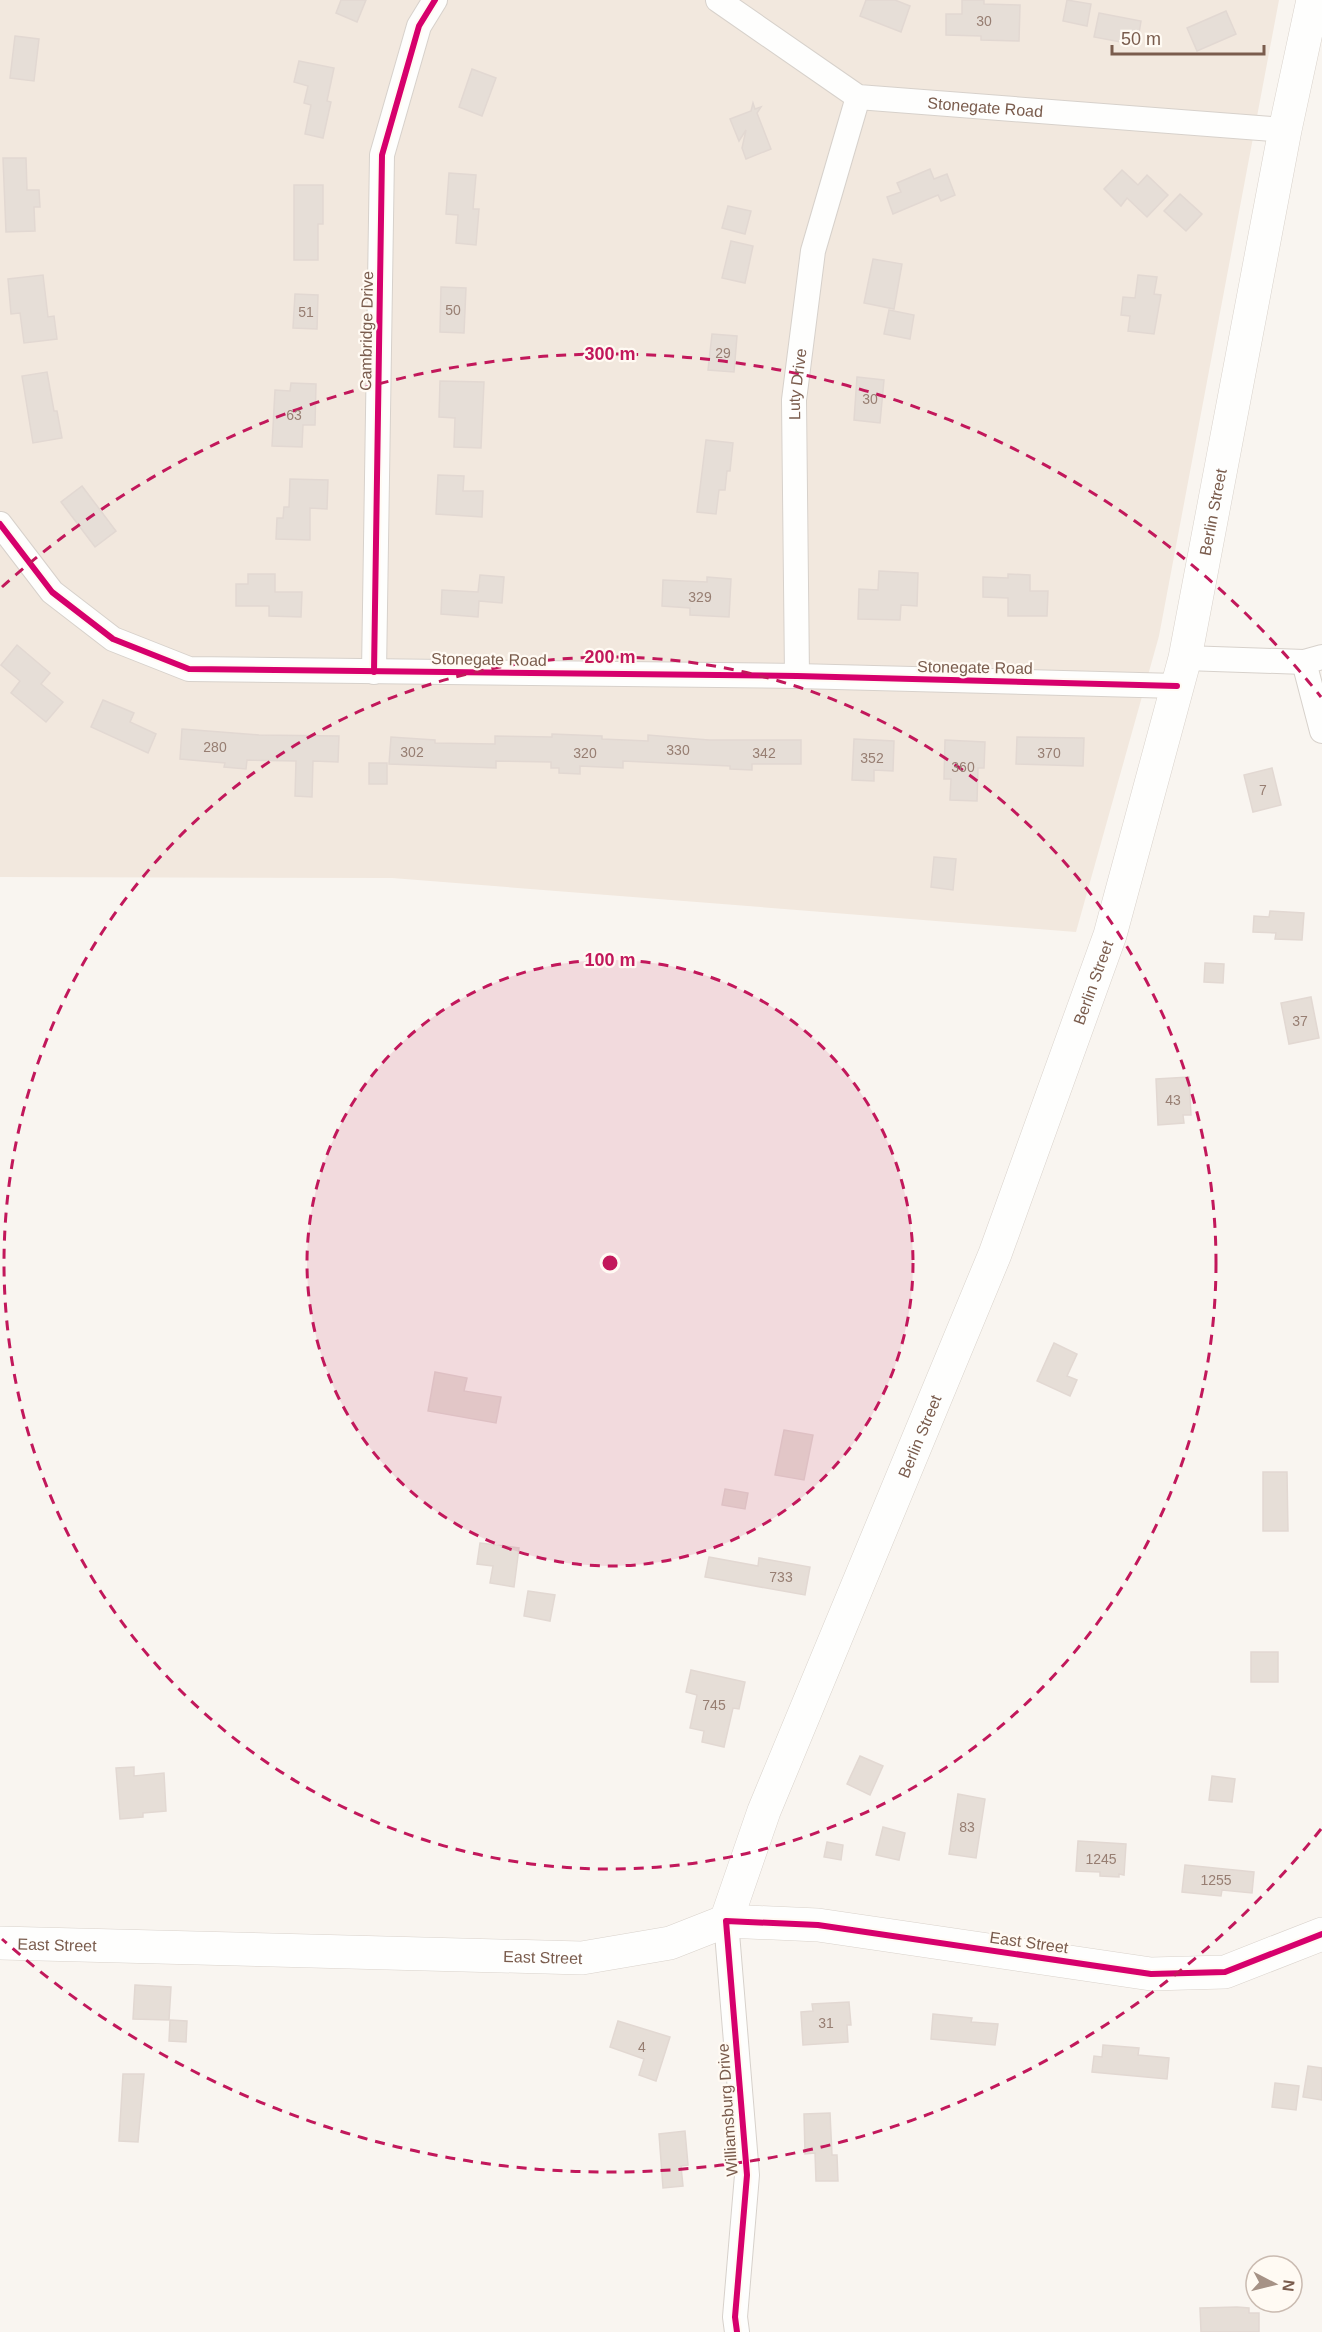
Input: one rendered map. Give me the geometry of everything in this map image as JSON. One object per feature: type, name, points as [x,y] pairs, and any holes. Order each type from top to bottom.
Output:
[{"type":"main road","name":"Berlin Street","points":[[726,1921],[764,1811],[995,1254],[1110,935],[1181,672],[1285,130],[1313,0]]},
{"type":"main road","name":"East Street","points":[[0,1943],[582,1958],[670,1943],[726,1921],[818,1925],[1151,1974],[1225,1972],[1322,1934]]},
{"type":"street","name":"Cambridge Drive","points":[[374,672],[382,155],[420,26],[435,0]]},
{"type":"street","points":[[718,0],[858,97]]},
{"type":"street","name":"Stonegate Road","points":[[858,97],[1285,130]]},
{"type":"street","name":"Luty Drive","points":[[797,676],[794,400],[813,251],[858,97]]},
{"type":"street","name":"Stonegate Road","points":[[0,524],[52,592],[113,639],[189,669],[797,676],[1181,672],[1313,659]]},
{"type":"street","points":[[1313,659],[1322,732]]},
{"type":"street","name":"Williamsburg Drive","points":[[726,1921],[747,2175],[735,2317],[737,2332]]},
{"type":"shaded area","points":[[0,0],[1279,0],[1159,636],[1076,932],[392,878],[0,877]]},
{"type":"building","points":[[341,0],[366,0],[357,22],[336,13]]},
{"type":"building","points":[[866,0],[895,0],[910,6],[901,32],[860,16]]},
{"type":"building","points":[[962,0],[984,0],[984,4],[1020,5],[1019,41],[981,40],[981,36],[946,35],[946,14],[962,14]]},
{"type":"building","points":[[1067,0],[1091,4],[1087,26],[1063,21]]},
{"type":"building","points":[[1226,11],[1236,34],[1197,51],[1187,28]]},
{"type":"building","points":[[1099,13],[1141,21],[1137,45],[1094,37]]},
{"type":"building","points":[[15,36],[39,39],[34,81],[10,78]]},
{"type":"building","points":[[299,61],[334,68],[327,101],[331,102],[323,138],[305,134],[311,105],[304,103],[308,86],[294,82]]},
{"type":"building","points":[[472,69],[496,78],[482,116],[459,107]]},
{"type":"building","points":[[753,103],[755,109],[761,107],[757,113],[771,149],[746,159],[742,148],[746,130],[739,141],[730,119],[751,111]]},
{"type":"building","points":[[3,158],[26,158],[27,190],[39,190],[40,207],[34,207],[35,231],[6,232]]},
{"type":"building","points":[[930,169],[934,179],[947,174],[955,195],[941,201],[938,195],[893,214],[887,197],[901,192],[897,183]]},
{"type":"building","points":[[1122,170],[1138,185],[1147,175],[1168,195],[1147,217],[1127,198],[1121,206],[1104,189]]},
{"type":"building","points":[[449,173],[476,175],[473,209],[479,209],[476,245],[456,243],[458,215],[446,214]]},
{"type":"building","points":[[294,185],[323,185],[323,224],[318,224],[318,260],[294,260]]},
{"type":"building","points":[[1180,194],[1202,214],[1186,231],[1164,211]]},
{"type":"building","points":[[728,206],[751,211],[745,234],[722,228]]},
{"type":"building","points":[[731,241],[753,246],[745,283],[722,278]]},
{"type":"building","points":[[873,259],[902,264],[894,309],[864,303]]},
{"type":"building","points":[[43,275],[48,317],[54,316],[57,339],[24,343],[20,313],[11,314],[8,279]]},
{"type":"building","points":[[1138,275],[1157,277],[1154,294],[1161,295],[1154,334],[1128,331],[1130,316],[1121,315],[1123,297],[1135,298]]},
{"type":"building","points":[[441,287],[466,288],[464,333],[440,332]]},
{"type":"building","points":[[295,294],[318,295],[317,329],[293,328]]},
{"type":"building","points":[[889,310],[914,315],[910,339],[884,334]]},
{"type":"building","points":[[712,334],[737,336],[734,372],[708,370]]},
{"type":"building","points":[[47,372],[54,411],[57,411],[62,438],[33,443],[22,376]]},
{"type":"building","points":[[857,377],[884,380],[880,423],[854,420]]},
{"type":"building","points":[[440,381],[484,382],[481,448],[454,447],[455,418],[439,417]]},
{"type":"building","points":[[291,383],[316,384],[315,425],[303,425],[302,447],[272,446],[275,390],[290,391]]},
{"type":"building","points":[[706,440],[733,443],[730,471],[727,471],[725,490],[719,490],[716,514],[697,512]]},
{"type":"building","points":[[438,475],[464,476],[463,491],[483,491],[482,517],[436,514]]},
{"type":"building","points":[[290,479],[328,480],[327,509],[310,508],[310,540],[276,539],[277,518],[283,518],[284,507],[289,507]]},
{"type":"building","points":[[82,486],[116,531],[95,547],[61,502]]},
{"type":"building","points":[[879,571],[918,573],[917,606],[901,605],[900,620],[858,619],[859,589],[878,590]]},
{"type":"building","points":[[248,574],[275,574],[275,592],[302,592],[301,617],[269,616],[269,606],[236,606],[236,584],[248,584]]},
{"type":"building","points":[[1008,574],[1030,575],[1030,591],[1048,591],[1047,616],[1008,616],[1008,598],[983,597],[983,577],[1008,578]]},
{"type":"building","points":[[480,575],[504,577],[502,603],[479,601],[478,617],[441,614],[442,590],[478,592]]},
{"type":"building","points":[[707,577],[731,579],[729,617],[690,615],[690,608],[662,606],[663,580],[707,582]]},
{"type":"building","points":[[17,645],[50,673],[41,684],[63,702],[46,722],[11,693],[20,681],[1,665]]},
{"type":"building","points":[[103,700],[134,713],[130,722],[156,734],[148,753],[91,727]]},
{"type":"building","points":[[182,729],[259,735],[339,736],[338,762],[313,761],[312,797],[295,796],[296,761],[247,760],[246,769],[224,767],[225,763],[180,759]]},
{"type":"building","points":[[552,734],[648,741],[648,735],[709,740],[801,740],[801,764],[752,764],[752,770],[730,769],[730,766],[623,761],[623,768],[580,766],[580,774],[559,773],[559,768],[551,768],[551,762],[496,761],[496,768],[389,764],[391,737],[435,740],[435,743],[495,744],[495,736],[552,737]]},
{"type":"building","points":[[1017,737],[1084,738],[1083,766],[1016,764]]},
{"type":"building","points":[[854,739],[894,741],[893,771],[874,770],[874,781],[852,780]]},
{"type":"building","points":[[945,740],[985,742],[984,768],[978,768],[977,801],[950,800],[951,779],[944,779]]},
{"type":"building","points":[[369,763],[387,763],[387,784],[369,784]]},
{"type":"building","points":[[1272,768],[1281,805],[1253,812],[1244,775]]},
{"type":"building","points":[[934,857],[956,859],[953,890],[931,887]]},
{"type":"building","points":[[1270,911],[1304,913],[1302,940],[1275,939],[1276,933],[1253,932],[1254,916],[1269,917]]},
{"type":"building","points":[[1205,963],[1224,964],[1223,983],[1204,982]]},
{"type":"building","points":[[1311,997],[1319,1038],[1289,1044],[1281,1003]]},
{"type":"building","points":[[1189,1077],[1191,1115],[1183,1115],[1184,1123],[1158,1125],[1156,1079]]},
{"type":"building","points":[[1054,1343],[1077,1354],[1067,1376],[1077,1380],[1070,1396],[1037,1381]]},
{"type":"building","points":[[435,1372],[467,1378],[464,1391],[501,1397],[496,1423],[428,1411]]},
{"type":"building","points":[[784,1430],[813,1435],[804,1480],[775,1475]]},
{"type":"building","points":[[1263,1472],[1287,1472],[1288,1531],[1263,1531]]},
{"type":"building","points":[[725,1489],[748,1493],[745,1509],[722,1505]]},
{"type":"building","points":[[480,1543],[519,1548],[514,1587],[490,1583],[493,1566],[477,1564]]},
{"type":"building","points":[[709,1557],[758,1566],[759,1558],[810,1567],[805,1595],[705,1577]]},
{"type":"building","points":[[528,1591],[555,1595],[550,1621],[524,1616]]},
{"type":"building","points":[[1251,1652],[1278,1652],[1278,1682],[1251,1682]]},
{"type":"building","points":[[691,1670],[745,1682],[739,1709],[733,1708],[724,1747],[702,1742],[704,1731],[690,1728],[697,1695],[686,1692]]},
{"type":"building","points":[[860,1756],[883,1766],[870,1795],[847,1784]]},
{"type":"building","points":[[134,1767],[134,1776],[164,1773],[166,1811],[143,1813],[143,1817],[120,1819],[116,1768]]},
{"type":"building","points":[[1212,1776],[1235,1779],[1232,1802],[1209,1800]]},
{"type":"building","points":[[958,1794],[985,1799],[976,1858],[949,1854]]},
{"type":"building","points":[[883,1827],[905,1833],[899,1860],[876,1855]]},
{"type":"building","points":[[1078,1841],[1126,1844],[1124,1875],[1100,1876],[1100,1872],[1076,1871]]},
{"type":"building","points":[[827,1842],[843,1845],[841,1860],[824,1857]]},
{"type":"building","points":[[1185,1865],[1254,1872],[1252,1893],[1222,1890],[1221,1896],[1182,1892]]},
{"type":"building","points":[[135,1985],[171,1987],[169,2020],[133,2019]]},
{"type":"building","points":[[849,2002],[851,2025],[847,2025],[848,2042],[803,2045],[801,2012],[813,2011],[812,2004]]},
{"type":"building","points":[[933,2014],[972,2018],[971,2022],[998,2024],[995,2045],[931,2039]]},
{"type":"building","points":[[170,2020],[187,2021],[186,2042],[169,2041]]},
{"type":"building","points":[[618,2021],[670,2037],[656,2081],[639,2075],[644,2059],[610,2047]]},
{"type":"building","points":[[1103,2045],[1139,2048],[1138,2055],[1169,2058],[1167,2079],[1092,2072],[1094,2056],[1102,2057]]},
{"type":"building","points":[[1308,2066],[1322,2068],[1322,2100],[1303,2097]]},
{"type":"building","points":[[123,2074],[144,2074],[138,2142],[119,2141]]},
{"type":"building","points":[[1275,2083],[1299,2086],[1296,2110],[1272,2107]]},
{"type":"building","points":[[830,2113],[832,2155],[837,2155],[838,2181],[816,2181],[815,2153],[805,2154],[804,2114]]},
{"type":"building","points":[[685,2131],[688,2165],[681,2166],[683,2186],[663,2188],[659,2134]]},
{"type":"building","points":[[1200,2308],[1244,2308],[1244,2314],[1259,2314],[1259,2332],[1201,2332]]},
{"type":"cycle path","points":[[374,672],[382,155],[419,26],[435,0]]},
{"type":"cycle path","points":[[0,524],[52,592],[113,639],[189,669],[797,676],[1177,686]]},
{"type":"cycle path","points":[[737,2332],[735,2317],[747,2175],[726,1921],[818,1925],[1151,1974],[1225,1972],[1322,1934]]}]
